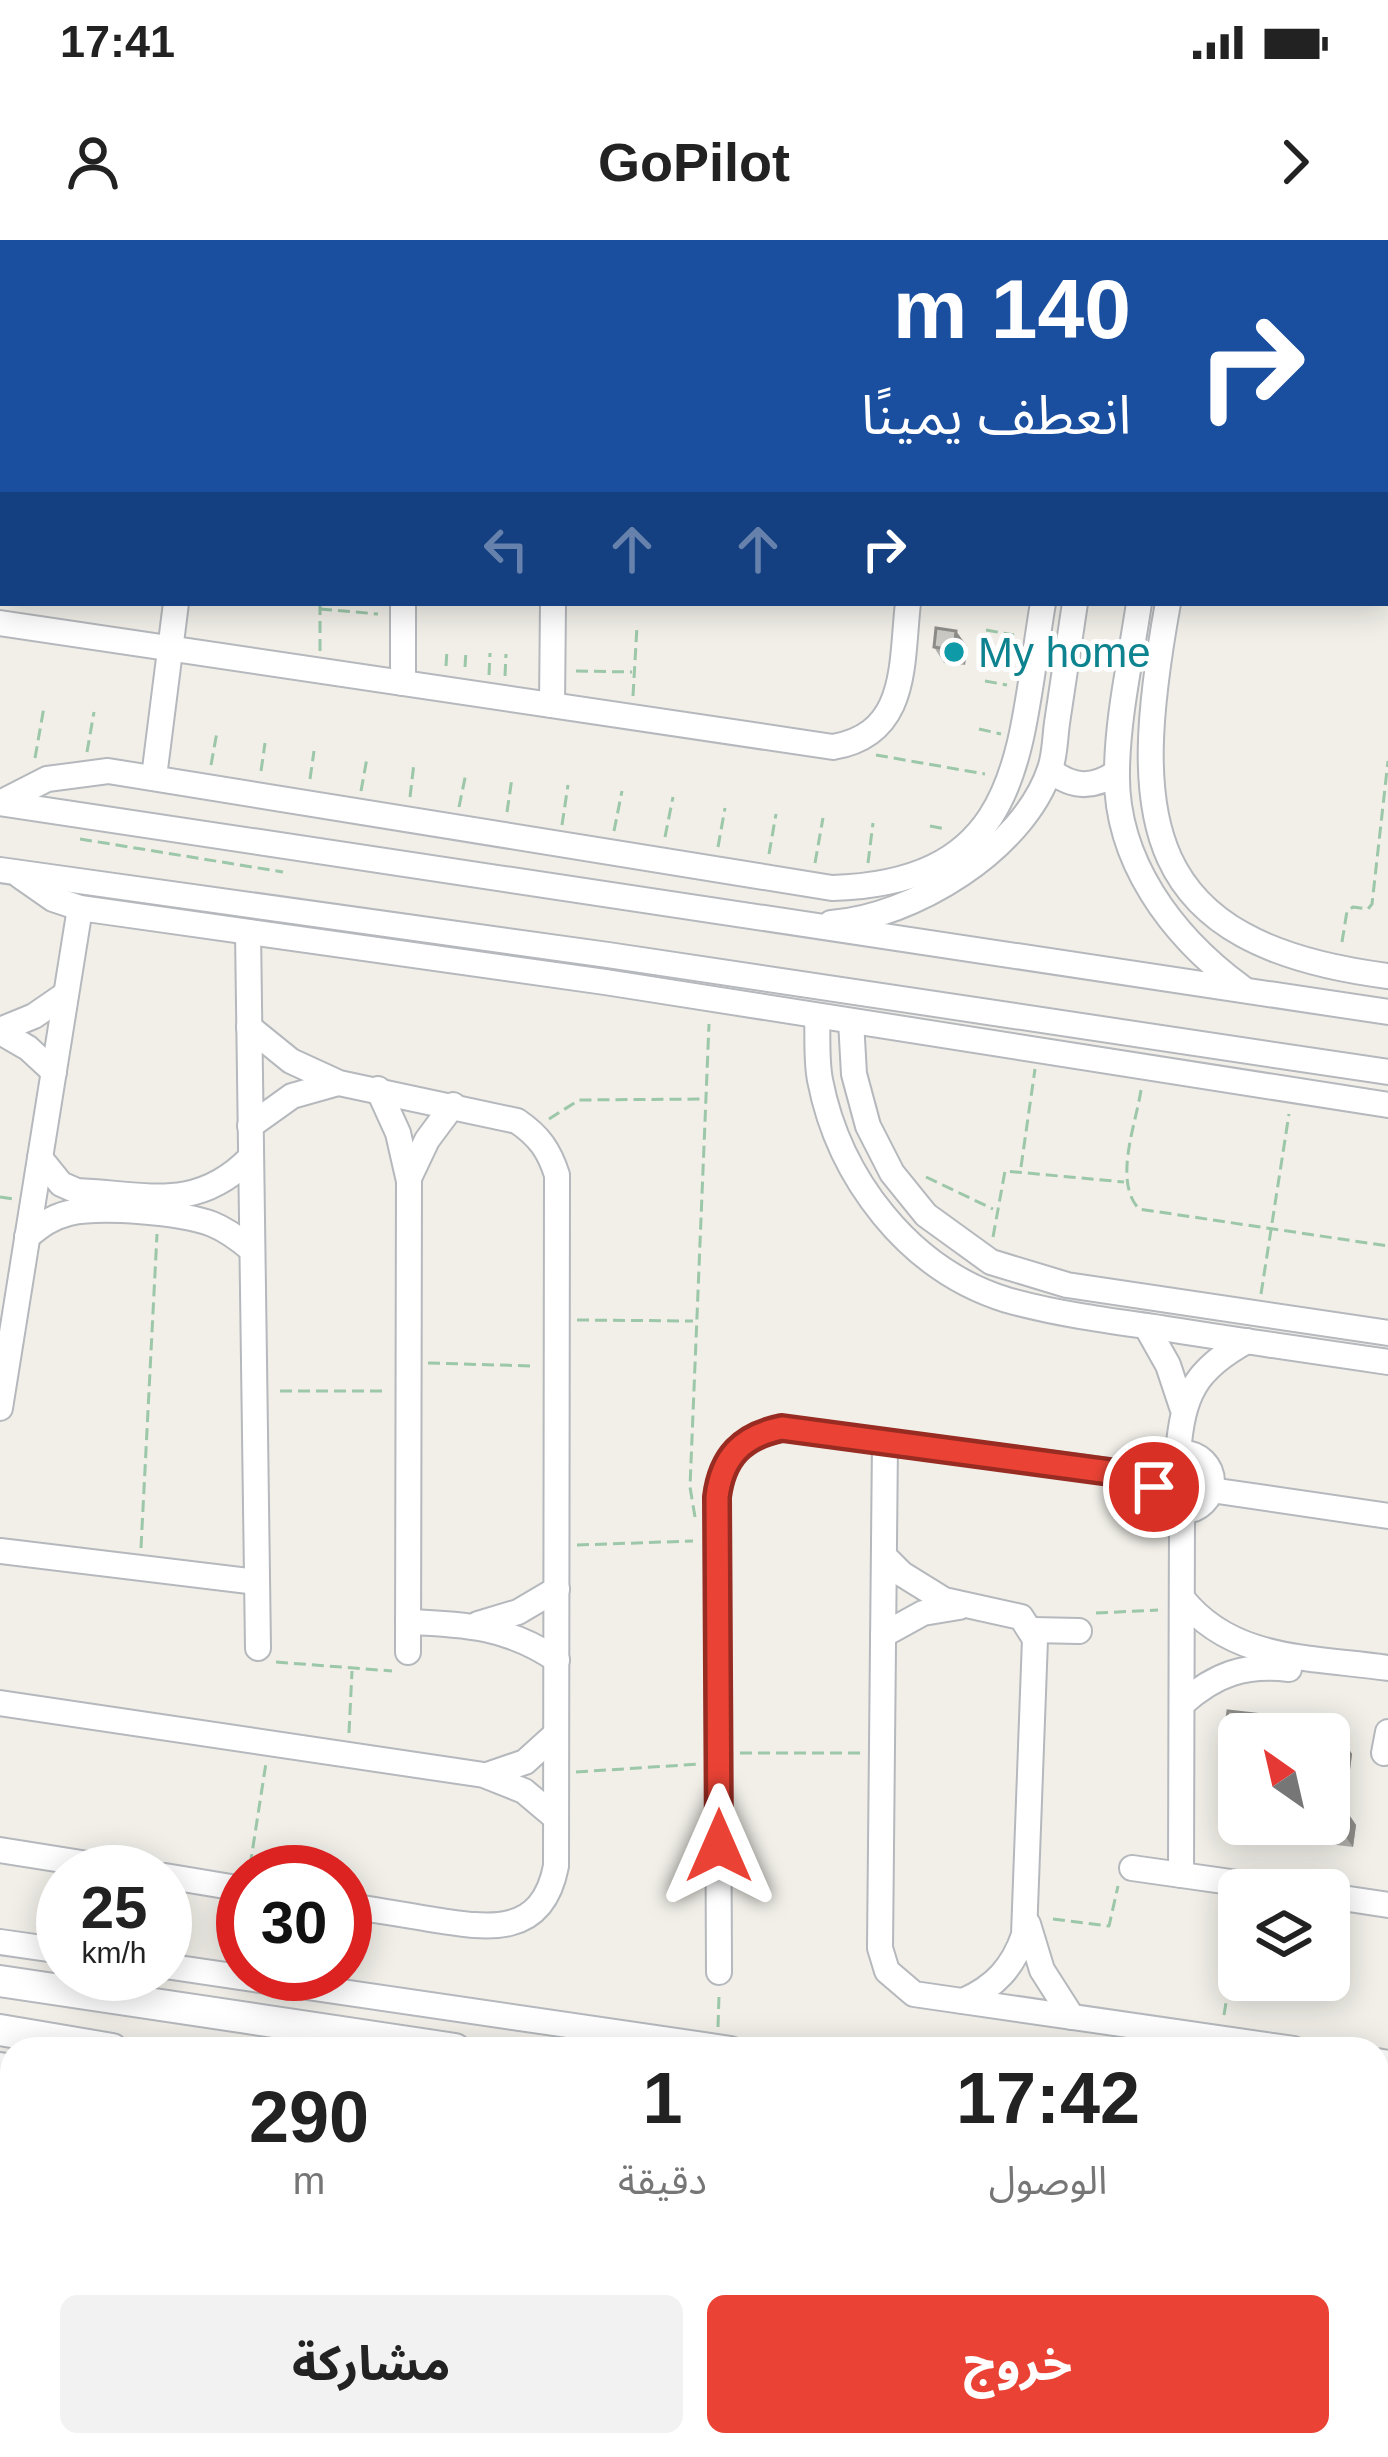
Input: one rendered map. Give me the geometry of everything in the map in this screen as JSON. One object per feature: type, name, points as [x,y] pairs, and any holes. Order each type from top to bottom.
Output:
[{"type":"street","points":[[154,778],[176,606]]},
{"type":"street","points":[[552,705],[553,606]]},
{"type":"street","points":[[0,623],[833,747],[850,744],[879,727],[893,705],[908,606]]},
{"type":"street","points":[[0,803],[30,786],[84,771],[107,770],[811,885],[865,887],[920,874],[959,851],[990,819],[1012,779],[1023,739],[1042,606]]},
{"type":"street","points":[[800,926],[887,912],[947,884],[999,842],[1028,808],[1050,770],[1076,606]]},
{"type":"street","points":[[1139,606],[1117,772],[1122,815],[1134,857],[1178,932],[1208,963],[1243,988]]},
{"type":"street","points":[[1167,606],[1150,730],[1150,791],[1160,835],[1180,876],[1210,910],[1245,938],[1273,951],[1388,976]]},
{"type":"street","points":[[403,609],[403,683]]},
{"type":"street","points":[[1130,665],[1156,668]]},
{"type":"street","points":[[1031,678],[1064,683]]},
{"type":"street","points":[[1050,770],[1075,784],[1090,785],[1117,772]]},
{"type":"street","points":[[0,803],[1388,1012]]},
{"type":"street","points":[[626,899],[635,856]]},
{"type":"street","points":[[9,872],[53,899],[80,908],[605,982],[1388,1106]]},
{"type":"street","points":[[9,872],[1388,1072]]},
{"type":"street","points":[[0,1408],[80,908]]},
{"type":"street","points":[[248,932],[258,1648]]},
{"type":"street","points":[[605,982],[608,956]]},
{"type":"street","points":[[0,1031],[67,994]]},
{"type":"street","points":[[817,1016],[819,1076],[835,1135],[862,1189],[901,1236],[949,1273],[1004,1299],[1146,1326],[1388,1362]]},
{"type":"street","points":[[1021,1017],[1026,1048]]},
{"type":"street","points":[[851,1021],[854,1074],[868,1126],[892,1173],[926,1215],[991,1262],[1067,1286],[1388,1333]]},
{"type":"street","points":[[249,1027],[291,1061],[339,1083],[517,1121],[536,1134],[550,1153],[557,1175],[553,1883],[543,1901],[509,1925],[482,1927],[372,1909]]},
{"type":"street","points":[[0,1031],[54,1072]]},
{"type":"street","points":[[250,1126],[292,1096],[339,1083]]},
{"type":"street","points":[[378,1089],[398,1133],[409,1181],[408,1652]]},
{"type":"street","points":[[409,1181],[427,1140],[453,1105]]},
{"type":"street","points":[[40,1158],[61,1184],[77,1191],[183,1197],[209,1190],[250,1157]]},
{"type":"street","points":[[27,1237],[72,1212],[158,1215],[206,1222],[231,1233],[252,1250]]},
{"type":"street","points":[[1146,1326],[1168,1365],[1182,1407],[1178,1453]]},
{"type":"street","points":[[1182,1407],[1208,1368],[1247,1341]]},
{"type":"street","points":[[719,1972],[717,1540],[720,1477],[728,1457],[742,1442],[782,1428],[1154,1478]]},
{"type":"street","points":[[885,1442],[882,1960],[894,1981],[914,1994],[1213,2037]]},
{"type":"street","points":[[1178,1453],[1202,1460],[1211,1473],[1211,1490],[1203,1504],[1182,1512],[1163,1505],[1154,1478],[1159,1464],[1178,1453]]},
{"type":"street","points":[[1211,1490],[1388,1516]]},
{"type":"street","points":[[1181,1874],[1182,1512]]},
{"type":"street","points":[[0,1551],[257,1582]]},
{"type":"street","points":[[884,1556],[922,1588],[968,1607]]},
{"type":"street","points":[[476,1624],[518,1612],[557,1589]]},
{"type":"street","points":[[1182,1603],[1238,1644],[1388,1668]]},
{"type":"street","points":[[883,1635],[923,1613],[968,1607],[1013,1612],[1032,1630],[1079,1631]]},
{"type":"street","points":[[408,1622],[476,1624],[519,1637],[557,1660]]},
{"type":"street","points":[[963,2001],[996,1982],[1024,1935],[1032,1630]]},
{"type":"street","points":[[1182,1704],[1218,1676],[1240,1668],[1264,1666],[1388,1682]]},
{"type":"street","points":[[0,1703],[484,1775],[524,1791],[556,1818]]},
{"type":"street","points":[[484,1775],[525,1762],[556,1734]]},
{"type":"street","points":[[0,1850],[36,1856]]},
{"type":"street","points":[[1132,1868],[1218,1880]]},
{"type":"street","points":[[1350,1899],[1388,1905]]},
{"type":"street","points":[[1027,1916],[1042,1970],[1072,2017]]},
{"type":"street","points":[[0,1942],[36,1947]]},
{"type":"street","points":[[192,1970],[649,2037]]},
{"type":"street","points":[[0,1981],[369,2037]]},
{"type":"path","points":[[320,671],[320,606],[403,609]]},
{"type":"path","points":[[631,717],[637,626]]},
{"type":"path","points":[[986,630],[1037,639]]},
{"type":"path","points":[[552,671],[634,672]]},
{"type":"path","points":[[30,786],[44,707]]},
{"type":"path","points":[[84,771],[94,712]]},
{"type":"path","points":[[208,785],[217,732]]},
{"type":"path","points":[[257,794],[265,743]]},
{"type":"path","points":[[307,802],[314,751]]},
{"type":"path","points":[[878,755],[1012,779]]},
{"type":"path","points":[[358,810],[367,758]]},
{"type":"path","points":[[1338,968],[1347,911],[1372,904],[1388,761]]},
{"type":"path","points":[[406,818],[415,763]]},
{"type":"path","points":[[456,826],[466,773]]},
{"type":"path","points":[[503,834],[512,778]]},
{"type":"path","points":[[560,844],[568,785]]},
{"type":"path","points":[[622,791],[635,856]]},
{"type":"path","points":[[635,856],[673,797]]},
{"type":"path","points":[[715,869],[725,808]]},
{"type":"path","points":[[765,877],[776,814]]},
{"type":"path","points":[[84,816],[80,839],[283,872],[286,847]]},
{"type":"path","points":[[811,885],[823,818]]},
{"type":"path","points":[[865,887],[873,823]]},
{"type":"path","points":[[710,999],[690,1503],[695,1518],[717,1540]]},
{"type":"path","points":[[1020,1170],[1026,1048]]},
{"type":"path","points":[[1145,1067],[1126,1182],[1139,1209],[1388,1246]]},
{"type":"path","points":[[1258,1314],[1292,1091]]},
{"type":"path","points":[[536,1134],[554,1114],[579,1100],[706,1099]]},
{"type":"path","points":[[991,1262],[1005,1171],[1126,1182]]},
{"type":"path","points":[[917,1173],[996,1211]]},
{"type":"path","points":[[140,1568],[158,1215]]},
{"type":"path","points":[[557,1320],[697,1321]]},
{"type":"path","points":[[408,1363],[557,1367]]},
{"type":"path","points":[[254,1391],[408,1391]]},
{"type":"path","points":[[557,1546],[717,1540]]},
{"type":"path","points":[[1079,1631],[1094,1613],[1182,1603]]},
{"type":"path","points":[[258,1648],[274,1662],[391,1671],[403,1664],[408,1652]]},
{"type":"path","points":[[348,1755],[352,1669]]},
{"type":"path","points":[[254,1845],[269,1743]]},
{"type":"path","points":[[556,1774],[718,1758],[882,1753]]},
{"type":"path","points":[[1027,1916],[1109,1926],[1120,1875],[1132,1868]]},
{"type":"path","points":[[719,1972],[723,2037]]},
{"type":"path","points":[[1220,2037],[1226,2001]]},
{"type":"building","points":[[936,628],[956,631],[954,650],[934,647]]},
{"type":"place","name":"My home","points":[[954,652]]},
{"type":"route","points":[[719,1846],[717,1497],[728,1457],[742,1442],[782,1428],[1154,1478],[1154,1487]]}]
